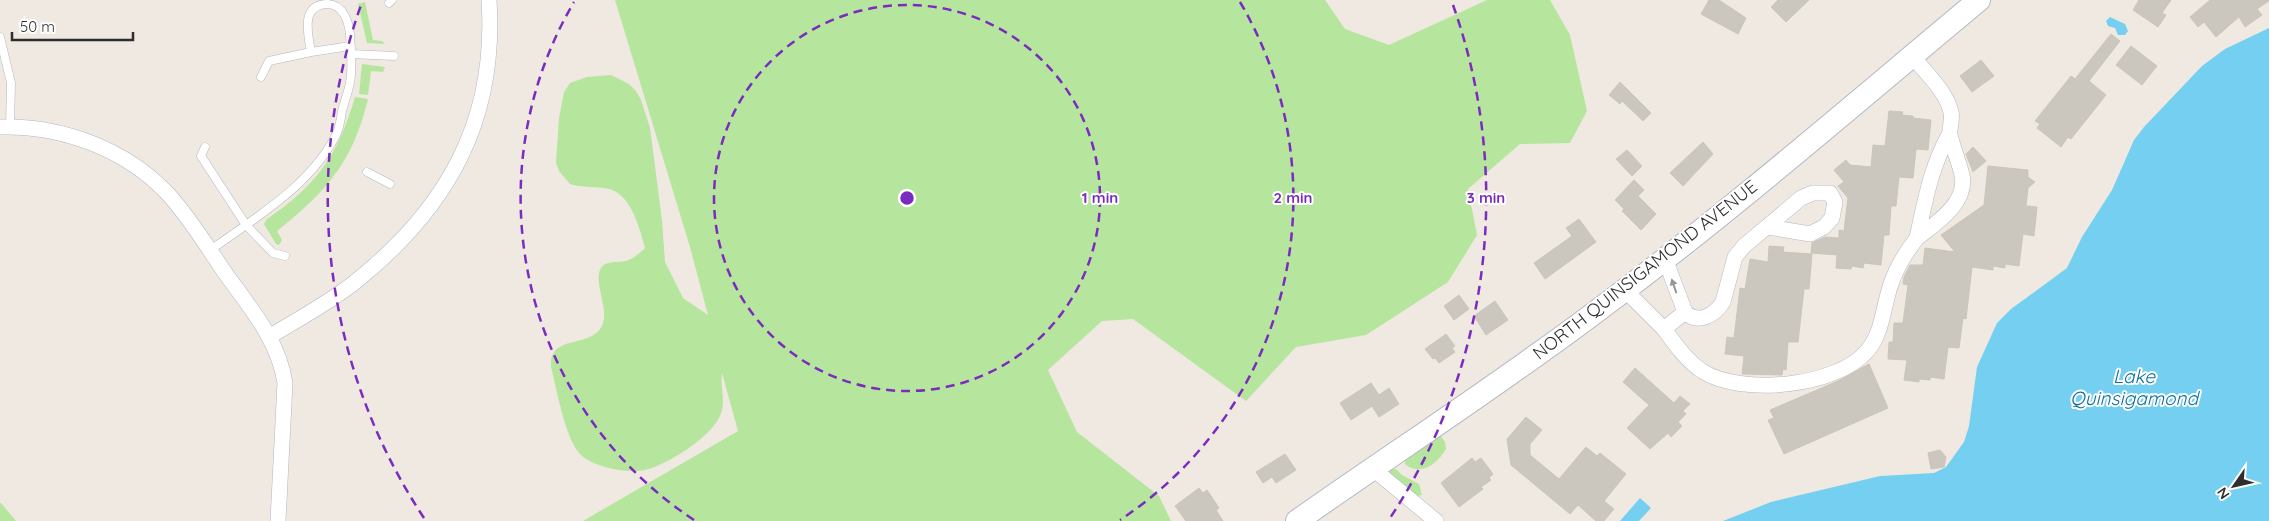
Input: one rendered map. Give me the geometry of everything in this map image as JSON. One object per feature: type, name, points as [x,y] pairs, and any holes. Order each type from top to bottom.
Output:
[{"type":"main road","name":"NORTH QUINSIGAMOND AVENUE","points":[[1307,517],[1372,468],[1526,363],[1625,290],[1979,0]]},
{"type":"street","points":[[269,337],[327,302],[354,282],[401,240],[439,194],[467,145],[478,115],[490,52],[489,0]]},
{"type":"street","points":[[1625,290],[1664,328],[1688,360],[1703,372],[1720,378],[1753,384],[1782,384],[1835,373],[1847,367],[1867,352],[1876,339],[1896,269],[1917,238],[1943,218],[1953,206],[1961,191],[1962,178],[1950,133],[1952,113],[1949,105],[1912,56]]},
{"type":"street","points":[[5,127],[52,130],[75,136],[135,167],[167,193],[262,323],[283,367],[285,383],[278,521]]},
{"type":"street","points":[[1917,238],[1927,190],[1938,154],[1950,133]]},
{"type":"street","points":[[1665,259],[1685,312],[1692,318],[1703,318],[1719,308],[1735,257],[1744,246],[1768,227]]},
{"type":"street","points":[[1664,328],[1685,312]]},
{"type":"street","points":[[1372,468],[1436,521]]},
{"type":"lane","points":[[209,251],[246,225],[313,170],[337,132],[351,75],[350,32],[345,15],[338,7],[331,4],[321,5],[313,9],[308,16],[307,28],[311,52]]},
{"type":"lane","points":[[0,37],[11,83],[5,127]]},
{"type":"lane","points":[[261,77],[269,61],[311,52],[350,50],[394,56]]},
{"type":"lane","points":[[205,147],[201,156],[246,225],[273,253],[285,256]]},
{"type":"lane","points":[[367,172],[390,184]]},
{"type":"green space","points":[[615,0],[1325,0],[1345,29],[1389,45],[1487,0],[1550,0],[1570,35],[1587,111],[1570,143],[1520,144],[1468,189],[1477,235],[1448,282],[1366,335],[1296,347],[1246,401],[1133,319],[1102,321],[1048,370],[1077,432],[1159,496],[1171,521],[583,521],[738,431],[722,373],[723,407],[714,426],[686,450],[664,463],[645,470],[620,470],[601,466],[586,459],[575,447],[562,413],[551,367],[555,351],[566,344],[588,338],[601,327],[604,311],[599,275],[603,265],[629,260],[645,248],[629,205],[617,192],[609,189],[570,184],[559,171],[556,163],[559,118],[564,92],[570,83],[587,77],[611,75],[629,84],[636,91],[650,128],[662,220],[665,262],[683,298],[708,315],[690,247]]},
{"type":"green space","points":[[365,2],[373,40],[382,41],[385,44],[367,43],[358,4]]},
{"type":"green space","points":[[362,64],[385,67],[383,72],[371,71],[368,95],[359,94]]},
{"type":"green space","points":[[355,97],[368,99],[362,121],[346,158],[310,203],[277,231],[282,240],[279,245],[276,244],[264,224],[267,219],[299,194],[323,167],[341,136]]},
{"type":"green space","points":[[1440,435],[1445,442],[1446,449],[1438,460],[1422,469],[1411,468],[1405,464],[1405,458]]},
{"type":"green space","points":[[1391,469],[1396,469],[1402,475],[1419,484],[1422,495],[1417,496],[1388,473]]},
{"type":"green space","points":[[1,503],[16,521],[0,521]]},
{"type":"water","points":[[2110,17],[2125,24],[2128,31],[2125,35],[2118,35],[2115,28],[2108,26],[2106,21]]},
{"type":"water","name":"Lake Quinsigamond","points":[[2269,28],[2269,521],[1723,521],[1771,502],[1880,476],[1934,473],[1946,467],[1964,442],[1969,426],[1977,367],[1997,323],[2011,309],[2067,268],[2082,237],[2112,190],[2134,140],[2144,127],[2202,66],[2225,49]]},
{"type":"water","points":[[1640,498],[1651,508],[1639,521],[1620,521]]},
{"type":"building","points":[[1709,0],[1719,0],[1746,18],[1738,34],[1701,14]]},
{"type":"building","points":[[1778,0],[1809,0],[1786,22],[1771,7]]},
{"type":"building","points":[[2139,0],[2171,0],[2162,13],[2166,15],[2158,27],[2133,10]]},
{"type":"building","points":[[2210,0],[2269,1],[2257,9],[2262,15],[2245,27],[2239,17],[2216,37],[2204,22],[2198,27],[2190,17]]},
{"type":"building","points":[[2111,34],[2120,41],[2089,81],[2106,95],[2071,139],[2068,137],[2061,147],[2037,128],[2040,124],[2035,121],[2071,76],[2075,79]]},
{"type":"building","points":[[2131,46],[2157,66],[2142,85],[2116,65]]},
{"type":"building","points":[[1981,60],[1994,76],[1972,92],[1960,76]]},
{"type":"building","points":[[1620,82],[1651,113],[1643,121],[1622,101],[1620,104],[1609,95]]},
{"type":"building","points":[[1889,111],[1903,112],[1902,115],[1931,120],[1928,150],[1916,149],[1913,178],[1899,177],[1896,206],[1891,206],[1889,235],[1884,235],[1881,265],[1864,263],[1863,268],[1852,266],[1851,269],[1836,268],[1837,255],[1811,253],[1812,243],[1825,237],[1839,238],[1839,230],[1844,231],[1848,198],[1838,186],[1844,182],[1834,170],[1846,160],[1850,165],[1871,167],[1873,145],[1885,146]]},
{"type":"building","points":[[1703,142],[1713,154],[1683,186],[1670,173]]},
{"type":"building","points":[[1973,147],[1986,161],[1973,172],[1966,154]]},
{"type":"building","points":[[1627,150],[1642,166],[1632,176],[1616,159]]},
{"type":"building","points":[[1988,166],[2028,170],[2028,177],[2035,182],[2028,188],[2026,206],[2037,207],[2034,236],[2023,234],[2019,266],[2005,264],[2005,268],[1993,266],[1993,270],[1972,267],[1966,319],[1963,318],[1959,348],[1948,347],[1944,379],[1930,377],[1930,380],[1919,379],[1919,382],[1904,380],[1907,360],[1888,359],[1889,342],[1893,342],[1894,323],[1903,323],[1908,285],[1903,284],[1904,277],[1910,265],[1923,265],[1925,248],[1955,252],[1941,235],[1984,205]]},
{"type":"building","points":[[1634,180],[1644,190],[1638,196],[1656,214],[1641,230],[1622,211],[1624,209],[1615,200]]},
{"type":"building","points":[[1579,219],[1596,242],[1545,279],[1534,263],[1572,236],[1566,228]]},
{"type":"building","points":[[1769,246],[1784,247],[1783,252],[1812,254],[1809,289],[1804,289],[1798,342],[1788,342],[1786,370],[1783,369],[1782,375],[1742,374],[1744,356],[1725,354],[1727,337],[1734,338],[1740,288],[1745,289],[1750,259],[1768,262]]},
{"type":"building","points":[[1459,295],[1469,309],[1454,320],[1444,306]]},
{"type":"building","points":[[1495,301],[1508,320],[1486,335],[1474,316]]},
{"type":"building","points":[[1446,334],[1455,346],[1452,348],[1455,352],[1439,363],[1425,349]]},
{"type":"building","points":[[1869,364],[1888,408],[1784,454],[1768,420],[1774,418],[1770,410],[1838,381]]},
{"type":"building","points":[[1635,368],[1674,403],[1680,396],[1690,404],[1683,411],[1686,414],[1678,422],[1682,426],[1671,437],[1668,433],[1650,449],[1627,428],[1649,405],[1623,382]]},
{"type":"building","points":[[1371,383],[1379,395],[1389,388],[1399,404],[1379,417],[1372,406],[1351,420],[1340,403]]},
{"type":"building","points":[[1526,417],[1542,430],[1530,444],[1530,455],[1559,479],[1586,447],[1597,456],[1600,453],[1626,474],[1604,501],[1614,509],[1604,521],[1596,521],[1578,505],[1570,514],[1511,465],[1507,439]]},
{"type":"building","points":[[1940,450],[1946,457],[1944,467],[1931,469],[1928,453]]},
{"type":"building","points":[[1285,454],[1296,470],[1276,483],[1272,477],[1263,483],[1256,472]]},
{"type":"building","points":[[1472,458],[1475,462],[1481,458],[1493,474],[1489,478],[1491,480],[1481,487],[1483,489],[1459,507],[1441,483]]},
{"type":"building","points":[[1199,488],[1203,493],[1207,490],[1219,508],[1216,510],[1223,521],[1186,521],[1175,506]]}]
